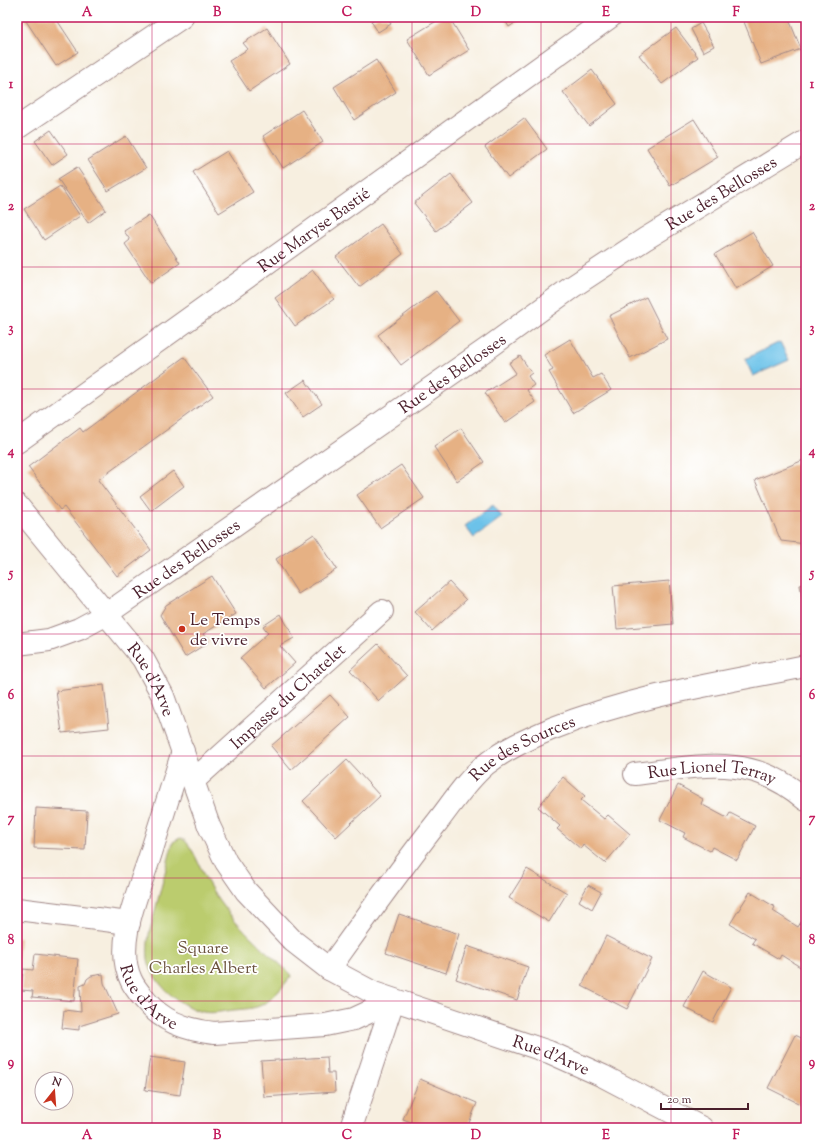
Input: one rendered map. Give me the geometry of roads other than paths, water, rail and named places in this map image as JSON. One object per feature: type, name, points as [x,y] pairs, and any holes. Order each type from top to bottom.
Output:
[{"type":"street","points":[[17,128],[182,17]]},
{"type":"street","name":"Rue Maryse Bastié","points":[[17,442],[610,17]]},
{"type":"street","name":"Rue des Bellosses","points":[[17,644],[49,640],[79,629],[105,615],[491,346],[572,287],[645,238],[806,141]]},
{"type":"street","name":"Rue d'Arve","points":[[17,505],[105,615],[133,646],[150,671],[163,696],[209,826],[226,862],[246,891],[293,941],[329,969],[368,990],[393,1001],[548,1052],[603,1076],[702,1128]]},
{"type":"street","name":"Impasse du Chatelet","points":[[193,781],[382,611]]},
{"type":"street","name":"Rue des Sources","points":[[329,969],[376,903],[464,787],[485,766],[506,750],[568,723],[641,700],[806,666]]},
{"type":"street","name":"Rue d'Arve","points":[[183,751],[129,924],[125,948],[127,968],[131,980],[158,1014],[184,1028],[214,1033],[325,1025],[354,1019],[393,1001]]},
{"type":"street","name":"Rue Lionel Terray","points":[[635,774],[703,766],[736,766],[760,772],[778,780],[806,800]]},
{"type":"street","points":[[17,909],[129,924]]},
{"type":"street","points":[[351,1128],[393,1001]]},
{"type":"water","points":[[780,342],[789,360],[753,376],[745,359]]},
{"type":"water","points":[[493,505],[502,517],[474,538],[465,526]]},
{"type":"place","name":"Le Temps de vivre","points":[[182,629]]},
{"type":"park label","name":"Square Charles Albert","points":[[203,957]]}]
